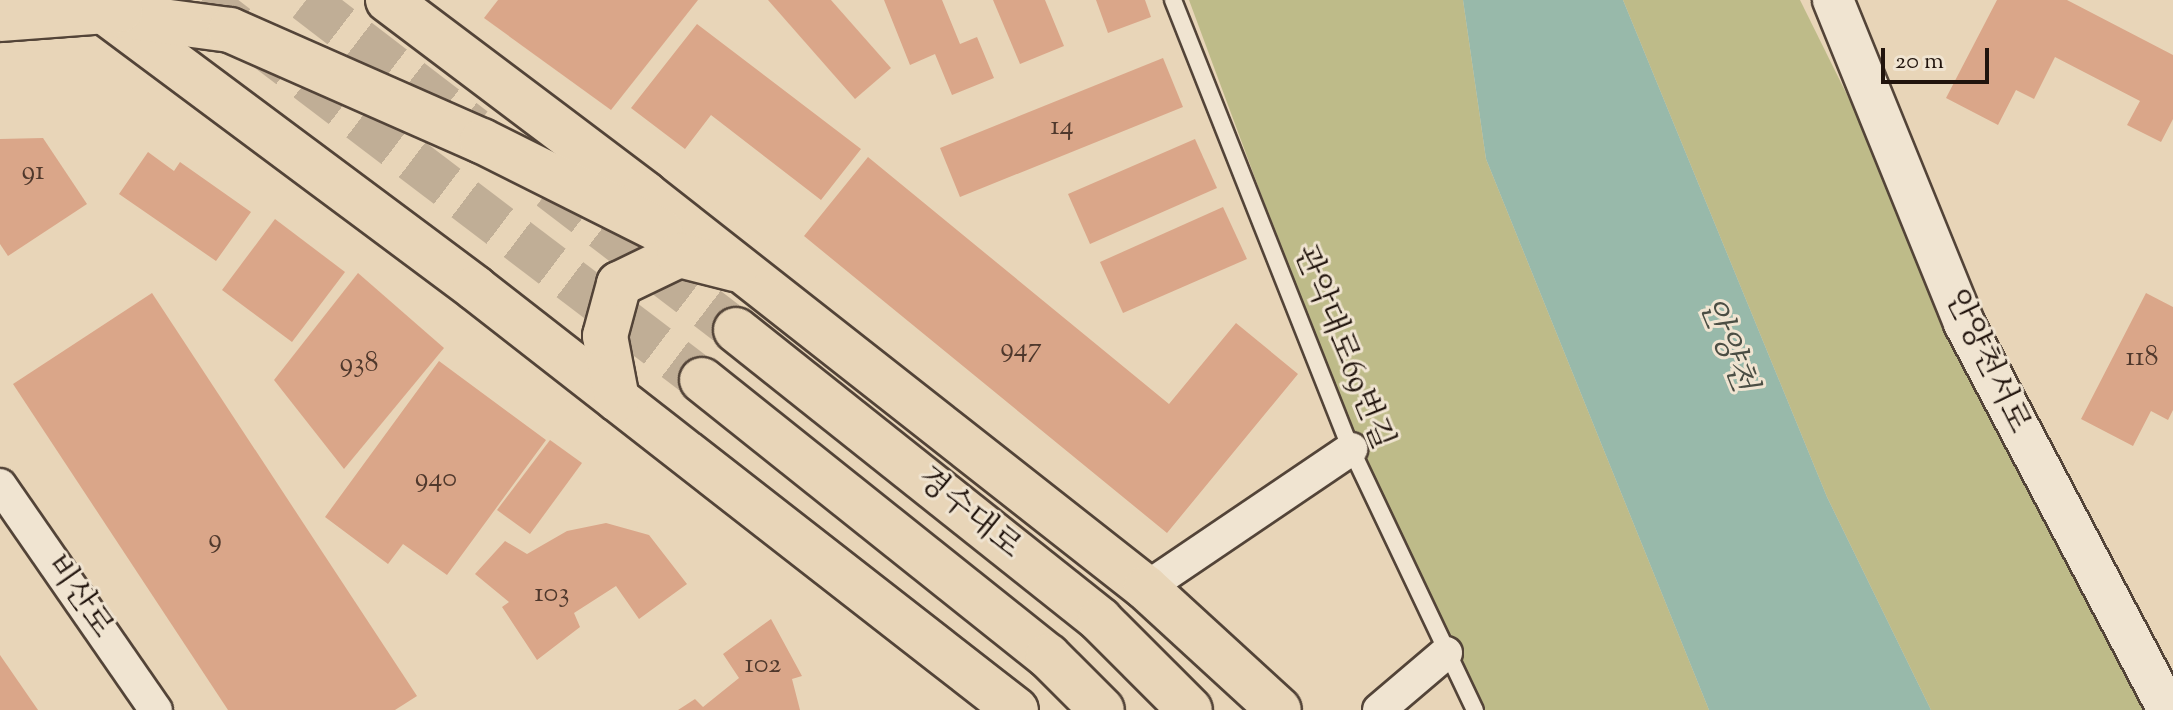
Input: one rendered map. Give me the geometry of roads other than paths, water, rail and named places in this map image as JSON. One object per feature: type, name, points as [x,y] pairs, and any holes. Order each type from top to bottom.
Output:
[{"type":"main road","points":[[0,19],[154,0]]},
{"type":"main road","points":[[388,0],[745,271],[1146,588],[1279,710]]},
{"type":"main road","points":[[98,7],[230,30],[482,141],[745,271]]},
{"type":"main road","points":[[98,7],[617,399],[998,705]]},
{"type":"main road","points":[[617,399],[605,336],[619,284],[679,255],[745,271]]},
{"type":"main road","name":"경수대로","points":[[736,330],[1100,620],[1190,710]]},
{"type":"main road","name":"경수대로","points":[[702,380],[1048,656],[1102,710]]},
{"type":"street","name":"안양천서로","points":[[1834,1],[1964,323],[2168,710]]},
{"type":"street","points":[[1146,588],[1351,449]]},
{"type":"street","name":"비산로","points":[[2,492],[156,710]]},
{"type":"street","points":[[1379,710],[1446,653]]},
{"type":"lane","name":"관악대로69번길","points":[[1173,0],[1351,449],[1475,710]]},
{"type":"water","name":"안양천","points":[[1463,0],[1623,0],[1827,497],[1931,710],[1709,710],[1486,159]]},
{"type":"tunnel","points":[[202,0],[702,380]]},
{"type":"tunnel","points":[[306,0],[474,129]]},
{"type":"tunnel","points":[[550,188],[736,330]]}]
